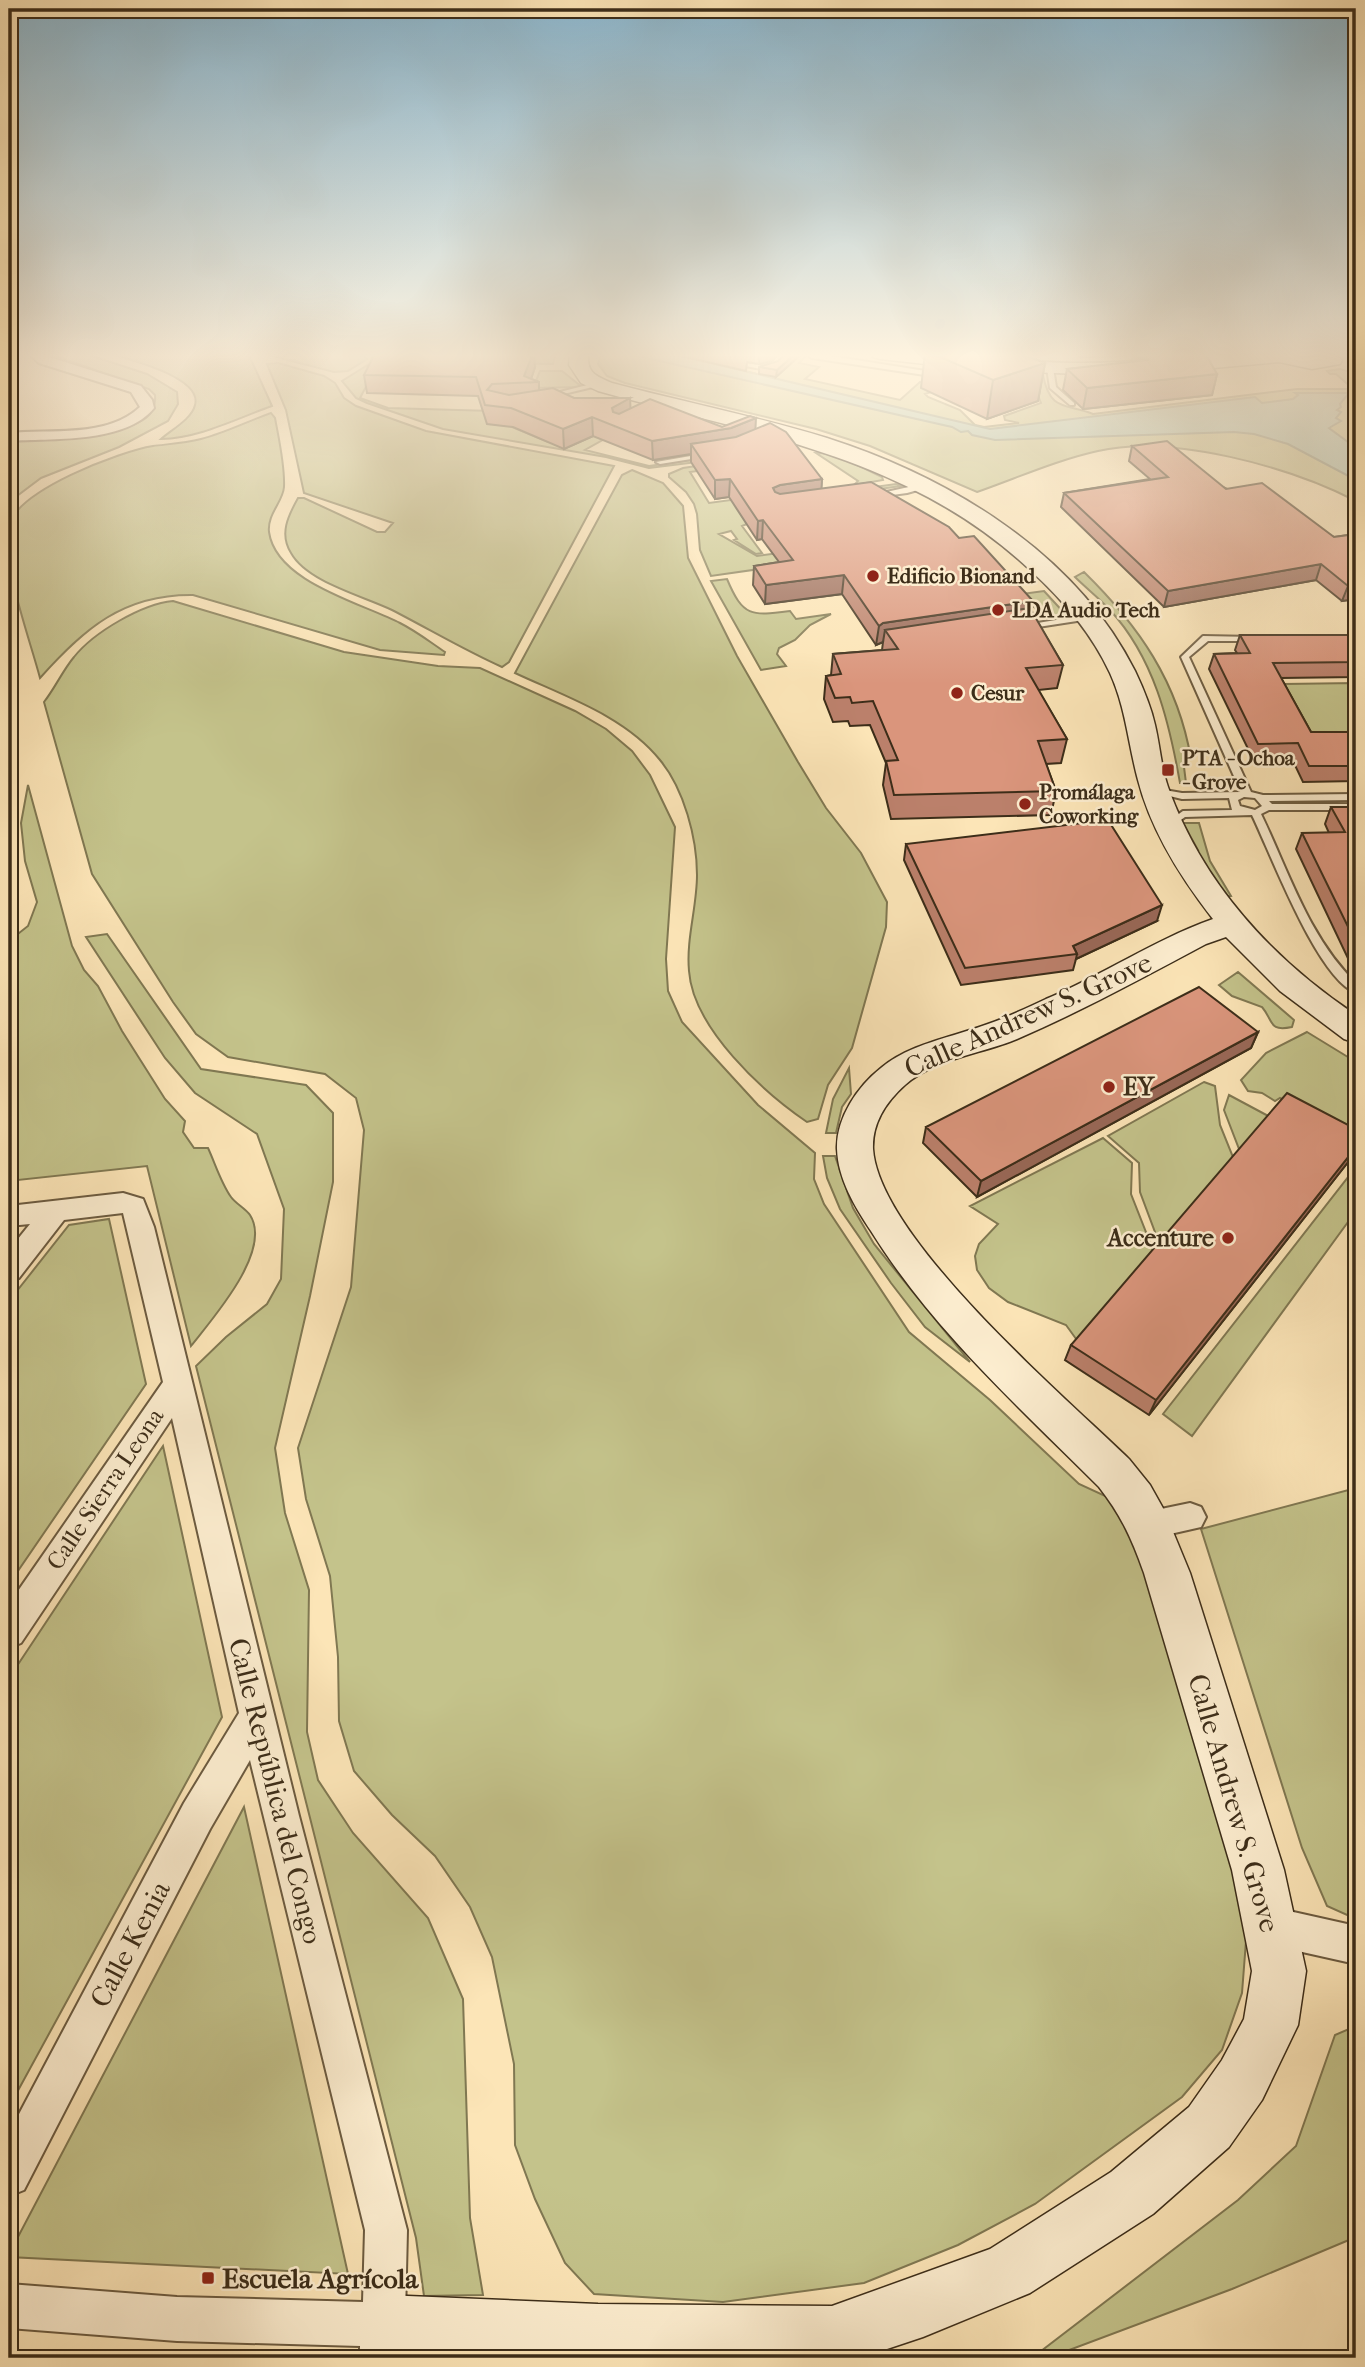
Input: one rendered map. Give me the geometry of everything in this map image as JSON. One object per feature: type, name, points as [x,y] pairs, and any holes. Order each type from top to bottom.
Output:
[{"type":"street","points":[[870,463],[922,486],[987,521],[1035,561],[1079,605],[1114,655],[1139,715],[1148,768],[1155,790],[1168,825],[1186,859],[1233,923],[1280,973],[1333,1017],[1356,1031]]},
{"type":"street","name":"Calle Andrew S. Grove","points":[[383,2342],[597,2335],[832,2337],[923,2306],[1009,2272],[1132,2193],[1209,2127],[1242,2080],[1270,2025],[1279,1971],[1258,1870],[1183,1624],[1169,1520],[1135,1499],[1114,1473],[969,1330],[929,1285],[871,1201],[860,1174],[855,1148],[860,1119],[874,1095],[894,1075],[918,1060],[1001,1032],[1047,1012],[1195,937],[1233,923]]},
{"type":"street","points":[[9,1216],[123,1203],[134,1206],[141,1227]]},
{"type":"street","points":[[9,1270],[55,1211]]},
{"type":"street","name":"Calle República del Congo","points":[[141,1227],[257,1716],[386,2230],[383,2342]]},
{"type":"street","name":"Calle Sierra Leona","points":[[9,1632],[179,1383]]},
{"type":"street","name":"Calle Kenia","points":[[9,2175],[197,1816],[257,1716]]},
{"type":"street","points":[[1271,1926],[1356,1945]]},
{"type":"street","points":[[9,2306],[70,2308],[199,2320],[330,2321],[383,2342]]},
{"type":"lane","points":[[871,496],[887,496],[922,486]]},
{"type":"lane","points":[[1018,628],[1087,617]]},
{"type":"lane","points":[[1243,794],[1185,656],[1206,638],[1261,639]]},
{"type":"lane","points":[[1155,790],[1182,796],[1243,794],[1263,802],[1356,807]]},
{"type":"lane","points":[[1243,794],[1233,799],[1233,803],[1251,812],[1334,970],[1356,989]]},
{"type":"lane","points":[[1168,825],[1183,814],[1251,812],[1263,802],[1356,797]]},
{"type":"shaded area","points":[[9,463],[78,463],[41,478],[9,502]]},
{"type":"shaded area","points":[[282,463],[283,493],[273,514],[269,532],[275,549],[287,564],[323,589],[406,626],[445,652],[444,655],[380,650],[193,595],[168,596],[125,608],[107,618],[73,644],[40,678],[13,582],[8,544],[9,527],[15,513],[29,500],[48,487],[95,464]]},
{"type":"shaded area","points":[[298,463],[600,463],[614,466],[509,662],[502,667],[392,610],[309,572],[287,546],[285,532],[288,518],[298,498],[304,498],[377,532],[385,532],[393,523],[304,493]]},
{"type":"shaded area","points":[[631,463],[649,466],[685,463],[649,468]]},
{"type":"shaded area","points":[[724,463],[726,467],[690,472],[709,503],[753,497],[758,503],[896,484],[901,486],[738,509],[747,524],[742,526],[762,553],[756,554],[734,540],[737,539],[731,531],[719,534],[757,556],[832,546],[850,556],[711,576],[700,550],[694,504],[686,492],[669,477],[669,474],[683,468]]},
{"type":"shaded area","points":[[832,463],[853,463],[882,477],[883,480],[854,485],[858,481]]},
{"type":"shaded area","points":[[911,463],[1054,463],[1052,464],[977,492]]},
{"type":"shaded area","points":[[1255,463],[1356,463],[1356,501],[1298,476]]},
{"type":"shaded area","points":[[1325,463],[1356,463],[1356,480]]},
{"type":"shaded area","points":[[632,470],[663,483],[683,506],[688,558],[737,656],[826,808],[861,853],[887,902],[886,927],[852,1048],[828,1085],[818,1119],[807,1122],[751,1076],[716,1036],[693,993],[688,959],[697,887],[695,846],[682,799],[660,760],[646,745],[612,719],[515,673],[622,475]]},
{"type":"shaded area","points":[[1084,572],[1139,635],[1166,680],[1177,705],[1191,759],[1183,759],[1186,783],[1180,783],[1165,714],[1149,669],[1125,629],[1106,606],[1075,577]]},
{"type":"shaded area","points":[[727,579],[738,601],[750,611],[790,611],[796,619],[831,614],[810,625],[795,640],[779,648],[777,654],[786,666],[761,670],[711,581]]},
{"type":"shaded area","points":[[1044,591],[1067,616],[1045,619],[1022,594]]},
{"type":"shaded area","points":[[173,601],[344,652],[438,666],[480,668],[575,711],[606,729],[632,751],[650,775],[675,827],[666,959],[668,991],[682,1022],[758,1105],[815,1153],[814,1179],[824,1204],[909,1332],[990,1400],[1079,1484],[1114,1500],[1135,1542],[1237,1879],[1247,1928],[1242,1993],[1222,2050],[1182,2097],[1035,2204],[958,2245],[864,2283],[723,2302],[594,2294],[565,2263],[535,2199],[515,2145],[514,2064],[492,1957],[470,1907],[435,1856],[392,1815],[354,1771],[339,1721],[338,1657],[330,1576],[306,1499],[298,1448],[351,1287],[364,1130],[356,1098],[325,1074],[228,1057],[196,1034],[92,874],[44,702],[70,662],[94,638],[133,613]]},
{"type":"shaded area","points":[[1356,683],[1356,741],[1316,742],[1284,684]]},
{"type":"shaded area","points":[[28,785],[72,946],[84,970],[98,986],[122,1031],[165,1099],[185,1121],[183,1132],[194,1148],[208,1148],[227,1191],[250,1215],[255,1230],[247,1265],[237,1284],[191,1346],[147,1166],[9,1181],[9,941],[28,926],[37,902],[25,861],[21,823]]},
{"type":"shaded area","points":[[1183,823],[1199,823],[1210,861],[1231,896],[1225,897],[1194,851],[1198,850]]},
{"type":"shaded area","points":[[107,934],[201,1069],[306,1085],[333,1113],[333,1182],[275,1448],[285,1513],[309,1590],[307,1732],[318,1780],[353,1833],[428,1918],[463,1999],[470,2218],[483,2295],[424,2296],[416,2238],[196,1366],[226,1337],[267,1304],[281,1279],[284,1209],[257,1134],[195,1093],[165,1058],[86,937]]},
{"type":"shaded area","points":[[1238,972],[1294,1020],[1292,1027],[1275,1027],[1262,1007],[1232,996],[1219,985]]},
{"type":"shaded area","points":[[1307,1032],[1356,1062],[1356,1138],[1280,1098],[1275,1101],[1262,1093],[1248,1091],[1241,1080],[1266,1053]]},
{"type":"shaded area","points":[[849,1068],[851,1094],[842,1107],[836,1133],[826,1133],[833,1099]]},
{"type":"shaded area","points":[[1204,1082],[1215,1086],[1220,1125],[1235,1162],[1161,1248],[1140,1192],[1139,1163],[1108,1136]]},
{"type":"shaded area","points":[[1229,1095],[1272,1118],[1241,1154],[1224,1110]]},
{"type":"shaded area","points":[[1103,1138],[1132,1163],[1131,1194],[1155,1255],[1079,1343],[1066,1325],[1008,1302],[989,1288],[977,1270],[975,1256],[979,1244],[998,1224],[970,1206]]},
{"type":"shaded area","points":[[823,1156],[835,1156],[853,1208],[874,1244],[970,1362],[925,1327],[891,1283],[840,1209],[827,1178]]},
{"type":"shaded area","points":[[1356,1167],[1356,1211],[1192,1436],[1163,1414]]},
{"type":"shaded area","points":[[109,1219],[146,1384],[9,1584],[9,1301],[69,1225]]},
{"type":"shaded area","points":[[163,1446],[222,1717],[9,2107],[9,1678]]},
{"type":"shaded area","points":[[1356,1488],[1356,1919],[1327,1906],[1302,1848],[1201,1529]]},
{"type":"shaded area","points":[[244,1807],[348,2274],[9,2257],[9,2254]]},
{"type":"shaded area","points":[[1356,2026],[1356,2237],[1232,2289],[1048,2358],[1032,2358],[1238,2200],[1296,2146],[1335,2035]]},
{"type":"building","points":[[704,463],[810,463],[822,479],[773,488],[780,494],[871,482],[949,527],[959,538],[974,536],[1033,601],[883,623],[879,626],[844,575],[766,585],[754,566],[793,560],[763,520],[758,521],[730,479],[715,480]]},
{"type":"building","points":[[1152,463],[1195,463],[1226,489],[1262,483],[1334,537],[1356,534],[1356,584],[1348,586],[1321,564],[1168,591],[1064,493],[1168,477]]},
{"type":"building","points":[[1030,608],[1063,665],[1026,668],[1067,739],[1038,741],[1056,791],[894,795],[886,761],[898,760],[873,701],[852,703],[850,697],[835,698],[826,676],[841,674],[833,654],[898,649],[885,630]]},
{"type":"building","points":[[1240,635],[1356,635],[1356,662],[1273,663],[1311,732],[1356,732],[1356,766],[1309,766],[1298,743],[1258,744],[1214,654],[1250,653]]},
{"type":"building","points":[[1331,807],[1356,807],[1356,943],[1302,833],[1345,832]]},
{"type":"building","points":[[1108,820],[1162,905],[1073,946],[1077,954],[965,968],[906,844]]},
{"type":"building","points":[[1199,987],[1258,1032],[981,1181],[926,1127]]},
{"type":"building","points":[[1287,1093],[1356,1129],[1356,1147],[1156,1400],[1071,1345]]},
{"type":"place","name":"Edificio Bionand","points":[[873,576]]},
{"type":"place","name":"LDA Audio Tech","points":[[998,610]]},
{"type":"place","name":"Cesur","points":[[957,693]]},
{"type":"place","name":"PTA - Ochoa - Grove","points":[[1168,770]]},
{"type":"place","name":"Promálaga Coworking","points":[[1025,804]]},
{"type":"place","name":"EY","points":[[1109,1087]]},
{"type":"place","name":"Accenture","points":[[1228,1238]]},
{"type":"place","name":"Escuela Agrícola","points":[[208,2278]]}]
